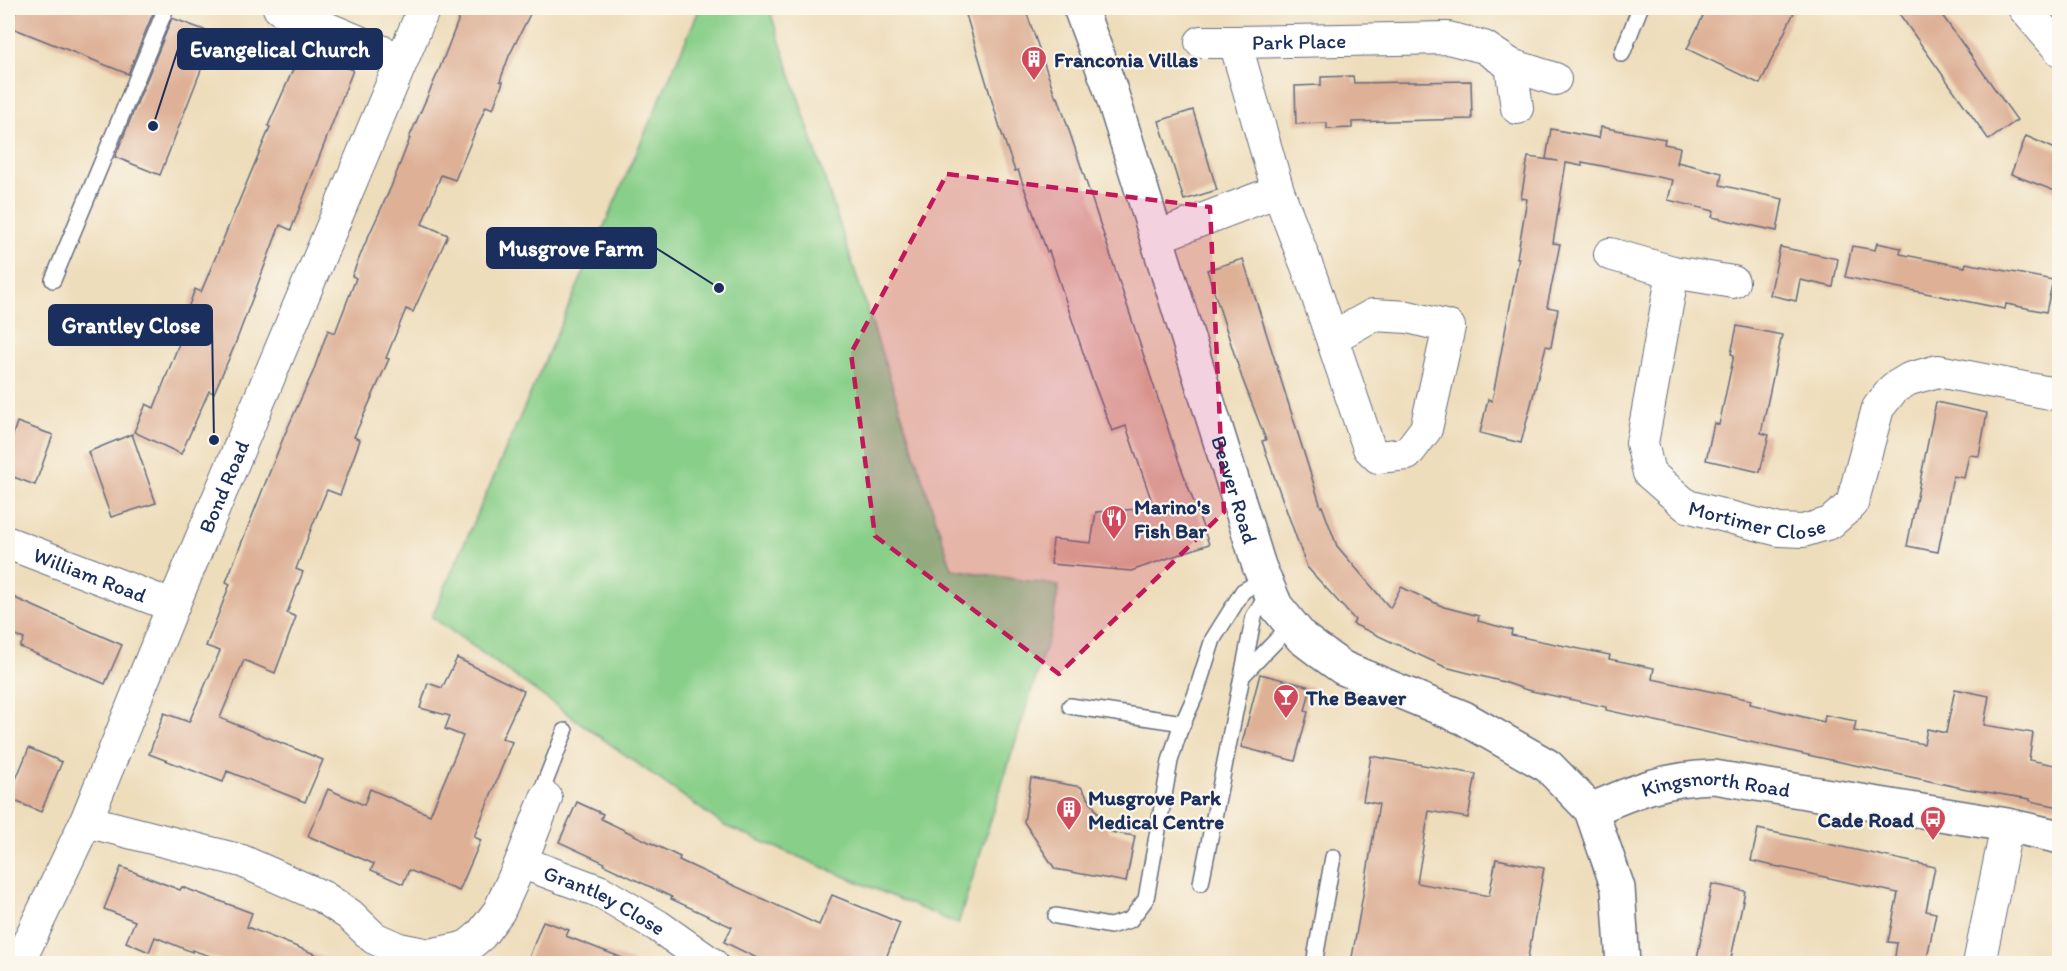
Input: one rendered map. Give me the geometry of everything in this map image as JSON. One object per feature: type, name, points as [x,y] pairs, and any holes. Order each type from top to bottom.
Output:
[{"type":"main road","name":"Beaver Road","points":[[1080,8],[1108,85],[1258,566],[1276,606],[1302,638],[1343,668],[1464,718],[1548,766],[1591,810]]},
{"type":"main road","name":"Kingsnorth Road","points":[[1591,810],[1635,790],[1676,779],[1714,777],[2007,825],[2060,837]]},
{"type":"main road","points":[[1591,810],[1618,888],[1623,963]]},
{"type":"street","points":[[279,8],[402,60]]},
{"type":"street","name":"Bond Road","points":[[18,963],[86,821],[173,606],[424,8]]},
{"type":"street","points":[[2024,8],[2060,50]]},
{"type":"street","name":"Park Place","points":[[1332,338],[1373,315],[1408,317],[1449,327],[1426,429],[1407,454],[1378,457],[1369,448],[1311,277],[1278,191],[1235,42],[1448,38],[1484,47],[1511,65],[1555,80]]},
{"type":"street","points":[[1201,42],[1235,42]]},
{"type":"street","points":[[1511,65],[1517,108]]},
{"type":"street","points":[[1156,237],[1278,191]]},
{"type":"street","points":[[1610,254],[1672,272],[1733,282]]},
{"type":"street","name":"Mortimer Close","points":[[1672,272],[1642,443],[1649,473],[1687,506],[1779,530],[1803,531],[1830,523],[1852,504],[1878,408],[1894,388],[1938,370],[2060,395]]},
{"type":"street","name":"William Road","points":[[8,543],[173,606]]},
{"type":"street","name":"Grantley Close","points":[[86,821],[242,861],[323,897],[350,915],[374,938],[399,950],[429,956],[468,946],[481,935],[499,911],[546,798]]},
{"type":"street","points":[[1979,963],[2007,825]]},
{"type":"street","name":"Grantley Close","points":[[521,862],[601,892],[658,926],[712,963]]},
{"type":"lane","points":[[53,280],[166,8]]},
{"type":"lane","points":[[1622,54],[1640,8]]},
{"type":"lane","points":[[1201,883],[1254,616],[1267,585]]},
{"type":"lane","points":[[1056,916],[1110,926],[1130,921],[1146,899],[1170,761],[1195,696],[1213,639],[1243,591],[1267,585]]},
{"type":"lane","points":[[1243,675],[1291,625]]},
{"type":"lane","points":[[1070,706],[1183,723]]},
{"type":"lane","points":[[546,798],[544,785],[565,731]]},
{"type":"lane","points":[[1314,963],[1333,857]]},
{"type":"highlighted area","points":[[947,174],[1210,207],[1224,512],[1059,674],[875,536],[851,353]]},
{"type":"green space","points":[[700,8],[769,8],[952,569],[1059,586],[1051,629],[958,924],[725,826],[432,617]]},
{"type":"building","points":[[17,8],[145,8],[154,11],[128,74],[10,27]]},
{"type":"building","points":[[463,8],[533,8],[509,56],[493,109],[486,106],[455,180],[441,175],[422,224],[448,235],[413,312],[406,309],[386,358],[389,359],[354,437],[360,440],[340,495],[327,490],[313,524],[296,569],[303,572],[287,613],[296,617],[275,673],[244,660],[220,718],[323,760],[305,802],[227,771],[223,782],[149,754],[164,713],[189,722],[220,651],[206,646],[230,584],[226,582],[284,436],[313,372],[328,330],[335,333],[356,278],[352,276],[391,187]]},
{"type":"building","points":[[964,8],[1025,8],[1056,98],[1058,97],[1177,456],[1209,544],[1131,571],[1051,564],[1053,539],[1091,543],[1096,512],[1154,508],[1126,426],[1112,431],[1091,376],[1049,251],[1047,252],[1018,170],[1015,171],[1001,131]]},
{"type":"building","points":[[1707,8],[1796,8],[1760,84],[1687,49]]},
{"type":"building","points":[[1895,8],[1937,8],[2017,120],[1989,140]]},
{"type":"building","points":[[172,18],[215,34],[160,175],[115,157]]},
{"type":"building","points":[[299,56],[316,63],[318,56],[353,70],[291,230],[280,225],[234,347],[214,393],[209,391],[181,454],[134,432],[146,404],[154,408],[185,328],[181,327],[195,289],[201,292]]},
{"type":"building","points":[[1353,76],[1354,83],[1471,81],[1472,119],[1352,122],[1352,128],[1327,129],[1327,123],[1296,124],[1295,86],[1321,85],[1321,77]]},
{"type":"building","points":[[1193,110],[1217,190],[1184,200],[1159,121]]},
{"type":"building","points":[[1601,127],[1665,139],[1664,144],[1680,147],[1677,162],[1722,173],[1720,185],[1783,199],[1777,231],[1712,217],[1714,211],[1668,200],[1673,180],[1582,162],[1582,166],[1566,163],[1553,243],[1560,244],[1547,307],[1558,309],[1551,347],[1546,346],[1521,443],[1480,433],[1488,399],[1492,401],[1519,258],[1517,258],[1527,199],[1521,198],[1528,157],[1558,161],[1546,159],[1551,129],[1599,138]]},
{"type":"building","points":[[2026,136],[2060,151],[2060,193],[2011,174]]},
{"type":"building","points":[[1877,243],[1901,248],[1900,254],[1965,267],[1966,263],[2053,280],[2046,312],[2006,304],[2005,309],[1845,277],[1852,246],[1875,250]]},
{"type":"building","points":[[1780,247],[1838,259],[1833,287],[1800,280],[1796,301],[1770,295]]},
{"type":"building","points":[[1243,259],[1321,507],[1337,546],[1390,608],[1401,587],[1444,607],[1479,616],[1478,621],[1512,630],[1511,635],[1610,655],[1609,659],[1654,668],[1652,679],[1751,700],[1750,704],[1824,722],[1825,715],[1856,721],[1854,731],[1924,744],[1927,729],[1946,733],[1955,689],[1989,696],[1984,725],[2033,733],[2029,760],[2060,766],[2060,807],[1817,757],[1527,690],[1445,667],[1353,624],[1355,620],[1307,567],[1262,441],[1266,440],[1242,378],[1207,270]]},
{"type":"building","points":[[1737,326],[1782,335],[1761,433],[1769,435],[1760,472],[1706,460],[1714,423],[1719,425],[1734,355],[1731,354]]},
{"type":"building","points":[[1936,402],[1987,413],[1979,456],[1969,455],[1964,478],[1953,476],[1938,552],[1907,546]]},
{"type":"building","points":[[17,422],[53,435],[35,485],[8,475],[8,450]]},
{"type":"building","points":[[132,434],[156,503],[111,517],[88,452]]},
{"type":"building","points":[[8,595],[122,645],[105,684],[20,647],[24,639],[8,633]]},
{"type":"building","points":[[457,658],[524,691],[502,738],[512,742],[474,837],[481,840],[459,891],[409,870],[403,884],[371,870],[374,864],[308,836],[328,789],[364,805],[370,789],[430,815],[463,736],[445,729],[450,716],[420,708],[428,683],[442,688]]},
{"type":"building","name":"The Beaver","points":[[1260,674],[1311,687],[1305,711],[1308,712],[1295,761],[1241,747]]},
{"type":"building","points":[[29,748],[62,762],[41,812],[8,798]]},
{"type":"building","points":[[1371,756],[1476,774],[1468,818],[1429,811],[1417,883],[1489,896],[1496,859],[1544,868],[1527,963],[1351,963],[1379,804],[1363,801]]},
{"type":"building","name":"Musgrove Park Medical Centre","points":[[1031,778],[1081,787],[1110,832],[1135,836],[1126,882],[1055,869],[1024,822]]},
{"type":"building","points":[[577,802],[603,814],[601,819],[680,857],[679,860],[819,925],[832,895],[900,923],[884,963],[767,963],[724,942],[732,927],[559,842]]},
{"type":"building","points":[[1758,829],[1935,867],[1926,911],[1936,913],[1926,963],[1894,963],[1897,943],[1888,942],[1898,893],[1751,861]]},
{"type":"building","points":[[121,867],[180,890],[182,887],[252,913],[247,927],[335,963],[231,963],[192,950],[192,952],[155,937],[149,952],[126,942],[135,921],[104,909]]},
{"type":"building","points":[[1712,884],[1745,891],[1730,963],[1696,963]]},
{"type":"building","points":[[543,921],[569,930],[566,936],[633,962],[527,963]]},
{"type":"place","name":"Franconia Villas","points":[[1034,82]]},
{"type":"place","name":"Evangelical Church","points":[[153,126]]},
{"type":"place","name":"Musgrove Farm","points":[[719,288]]},
{"type":"place","name":"Grantley Close","points":[[214,440]]},
{"type":"place","name":"Marino's Fish Bar","points":[[1114,541]]},
{"type":"place","name":"The Beaver","points":[[1286,720]]},
{"type":"place","name":"Musgrove Park Medical Centre","points":[[1069,832]]},
{"type":"place","name":"Cade Road","points":[[1933,842]]}]
